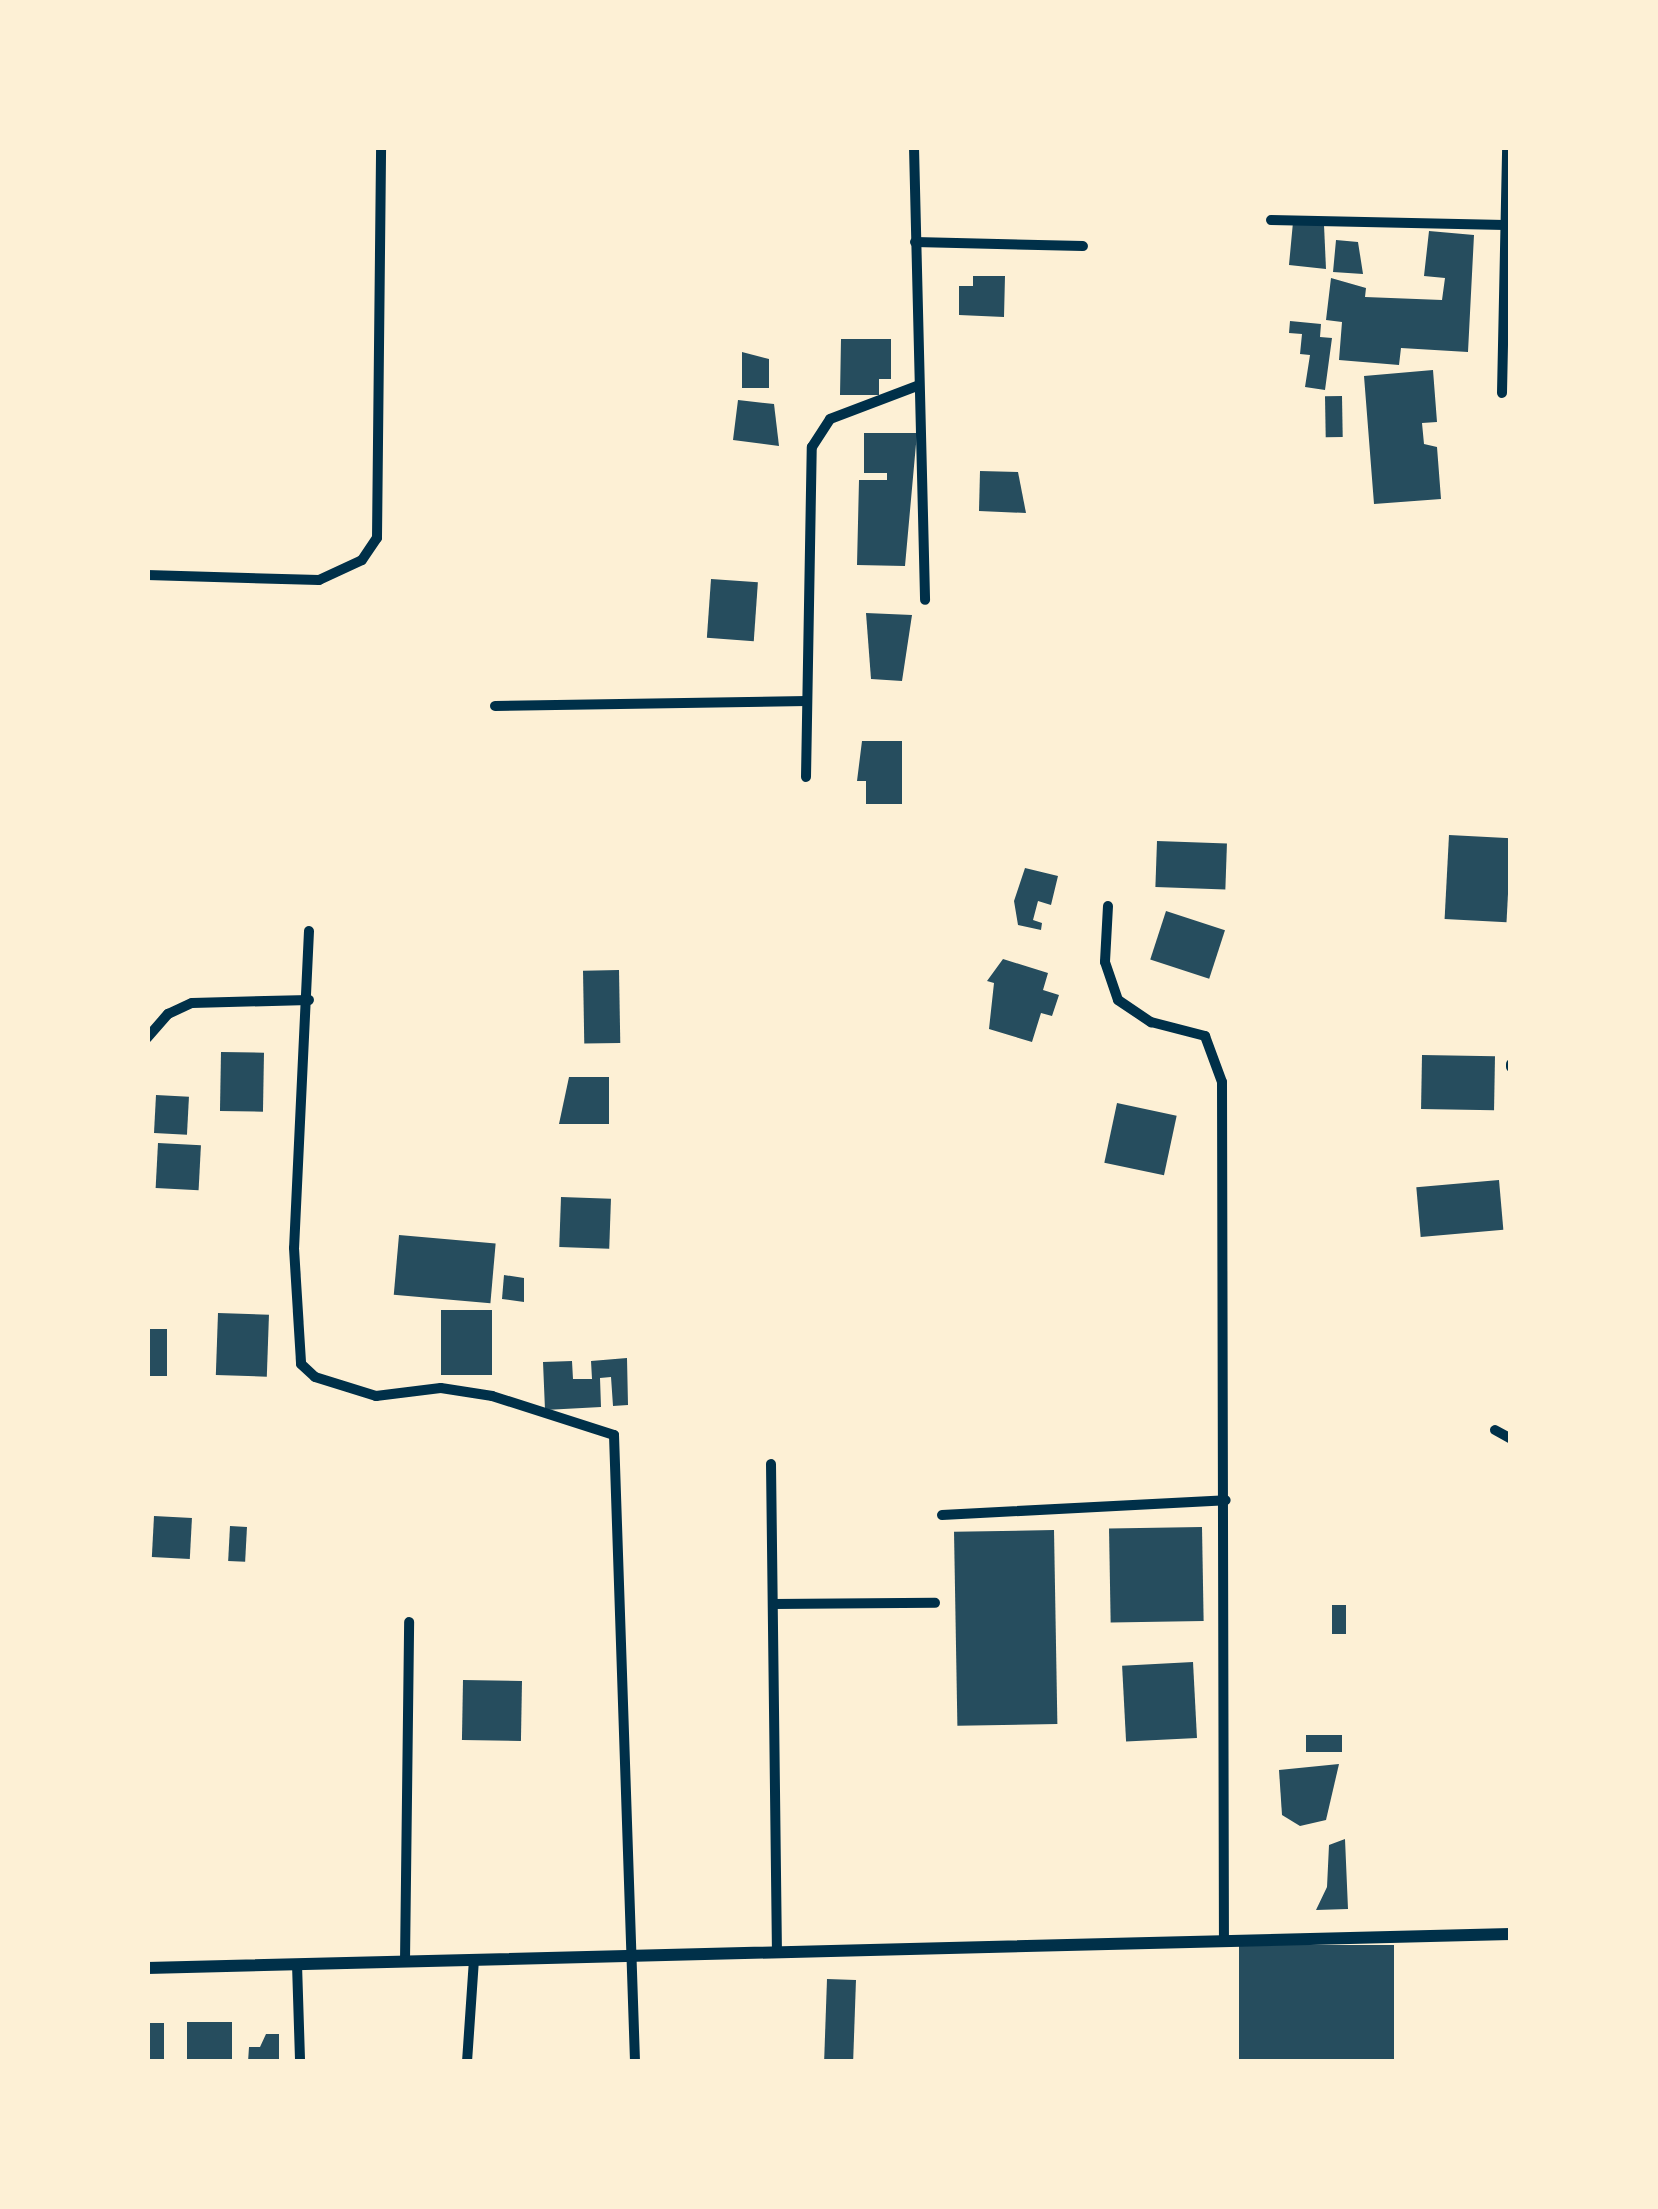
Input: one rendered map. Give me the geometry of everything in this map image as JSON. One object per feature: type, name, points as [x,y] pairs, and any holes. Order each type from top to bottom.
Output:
[{"type":"street","points":[[147,575],[320,580],[362,560],[376,538],[381,147]]},
{"type":"street","points":[[914,147],[925,600]]},
{"type":"street","points":[[1502,393],[1507,147]]},
{"type":"street","points":[[1271,220],[1505,225]]},
{"type":"street","points":[[915,242],[1083,246]]},
{"type":"street","points":[[806,776],[812,447],[830,419],[917,386]]},
{"type":"street","points":[[495,706],[807,701]]},
{"type":"street","points":[[1108,906],[1105,962],[1118,1000],[1151,1022],[1205,1036],[1219,1060],[1226,1500],[1224,1938]]},
{"type":"street","points":[[309,932],[294,1248],[301,1364],[376,1396],[441,1388],[492,1396],[614,1436],[635,2062]]},
{"type":"street","points":[[147,1038],[168,1013],[192,1004],[309,1000]]},
{"type":"street","points":[[1495,1430],[1511,1439]]},
{"type":"street","points":[[771,1463],[777,1953]]},
{"type":"street","points":[[942,1515],[1226,1500]]},
{"type":"street","points":[[773,1604],[935,1604]]},
{"type":"street","points":[[405,1961],[409,1622]]},
{"type":"street","points":[[147,1968],[1511,1934]]},
{"type":"street","points":[[467,2062],[474,1959]]},
{"type":"street","points":[[298,1964],[300,2062]]},
{"type":"building","points":[[1293,222],[1324,225],[1326,269],[1289,265]]},
{"type":"building","points":[[1429,231],[1474,235],[1468,352],[1401,348],[1399,365],[1339,360],[1342,322],[1326,320],[1331,278],[1366,288],[1365,297],[1442,300],[1445,278],[1424,276]]},
{"type":"building","points":[[1336,240],[1358,242],[1363,274],[1333,272]]},
{"type":"building","points":[[973,276],[1005,276],[1004,317],[959,315],[959,286],[973,286]]},
{"type":"building","points":[[1290,321],[1321,324],[1320,337],[1332,338],[1325,390],[1305,387],[1310,355],[1300,354],[1302,334],[1289,333]]},
{"type":"building","points":[[841,339],[891,339],[891,379],[879,379],[879,395],[840,395]]},
{"type":"building","points":[[742,352],[769,359],[769,388],[742,388]]},
{"type":"building","points":[[1433,370],[1437,422],[1422,423],[1424,444],[1437,447],[1441,499],[1374,504],[1364,376]]},
{"type":"building","points":[[1325,396],[1342,396],[1343,437],[1326,437]]},
{"type":"building","points":[[738,400],[774,404],[779,446],[733,440]]},
{"type":"building","points":[[864,433],[917,433],[905,566],[857,565],[859,480],[887,480],[887,473],[864,473]]},
{"type":"building","points":[[980,471],[1018,472],[1026,513],[979,511]]},
{"type":"building","points":[[711,579],[758,582],[754,641],[707,638]]},
{"type":"building","points":[[866,613],[912,615],[902,681],[871,679]]},
{"type":"building","points":[[862,741],[902,741],[902,804],[866,804],[866,781],[857,781]]},
{"type":"building","points":[[1449,835],[1511,838],[1507,922],[1445,919]]},
{"type":"building","points":[[1157,841],[1227,843],[1225,889],[1155,887]]},
{"type":"building","points":[[1025,868],[1058,876],[1051,905],[1038,901],[1033,920],[1042,923],[1041,930],[1018,925],[1014,901]]},
{"type":"building","points":[[1166,911],[1225,930],[1209,979],[1150,960]]},
{"type":"building","points":[[1003,959],[1048,973],[1043,990],[1059,995],[1052,1016],[1041,1013],[1032,1042],[989,1029],[994,983],[987,981]]},
{"type":"building","points":[[619,970],[620,1043],[584,1044],[583,971]]},
{"type":"building","points":[[221,1052],[264,1053],[263,1112],[220,1111]]},
{"type":"building","points":[[1422,1055],[1495,1056],[1494,1110],[1421,1109]]},
{"type":"building","points":[[569,1077],[609,1077],[609,1124],[559,1124]]},
{"type":"building","points":[[156,1095],[189,1097],[187,1135],[154,1133]]},
{"type":"building","points":[[1117,1103],[1177,1116],[1164,1175],[1104,1163]]},
{"type":"building","points":[[158,1143],[201,1145],[199,1190],[156,1188]]},
{"type":"building","points":[[1499,1180],[1503,1230],[1421,1237],[1416,1187]]},
{"type":"building","points":[[561,1197],[611,1199],[609,1249],[559,1247]]},
{"type":"building","points":[[399,1235],[496,1243],[490,1303],[394,1295]]},
{"type":"building","points":[[504,1275],[524,1278],[524,1302],[502,1299]]},
{"type":"building","points":[[441,1310],[492,1310],[492,1375],[441,1375]]},
{"type":"building","points":[[218,1313],[269,1315],[267,1377],[216,1375]]},
{"type":"building","points":[[147,1329],[167,1329],[167,1376],[147,1376]]},
{"type":"building","points":[[627,1358],[628,1405],[613,1406],[611,1377],[600,1378],[601,1407],[545,1410],[543,1362],[572,1361],[573,1379],[592,1379],[591,1361]]},
{"type":"building","points":[[154,1516],[192,1518],[190,1559],[152,1557]]},
{"type":"building","points":[[230,1526],[247,1527],[245,1562],[228,1561]]},
{"type":"building","points":[[1202,1527],[1204,1621],[1111,1623],[1109,1529]]},
{"type":"building","points":[[1054,1530],[1057,1724],[957,1726],[954,1532]]},
{"type":"building","points":[[1332,1605],[1346,1605],[1346,1634],[1332,1634]]},
{"type":"building","points":[[1193,1662],[1197,1738],[1126,1742],[1122,1666]]},
{"type":"building","points":[[463,1680],[522,1681],[521,1741],[462,1740]]},
{"type":"building","points":[[1306,1735],[1342,1735],[1342,1752],[1306,1752]]},
{"type":"building","points":[[1339,1764],[1326,1820],[1300,1826],[1282,1815],[1279,1770]]},
{"type":"building","points":[[1345,1839],[1348,1909],[1316,1910],[1327,1887],[1329,1845]]},
{"type":"building","points":[[1239,1945],[1394,1945],[1394,2062],[1239,2062]]},
{"type":"building","points":[[827,1979],[856,1980],[853,2062],[824,2062]]},
{"type":"building","points":[[187,2022],[232,2022],[232,2062],[187,2062]]},
{"type":"building","points":[[147,2023],[164,2023],[164,2062],[147,2062]]},
{"type":"building","points":[[266,2034],[279,2034],[279,2062],[248,2062],[249,2047],[260,2047]]}]
